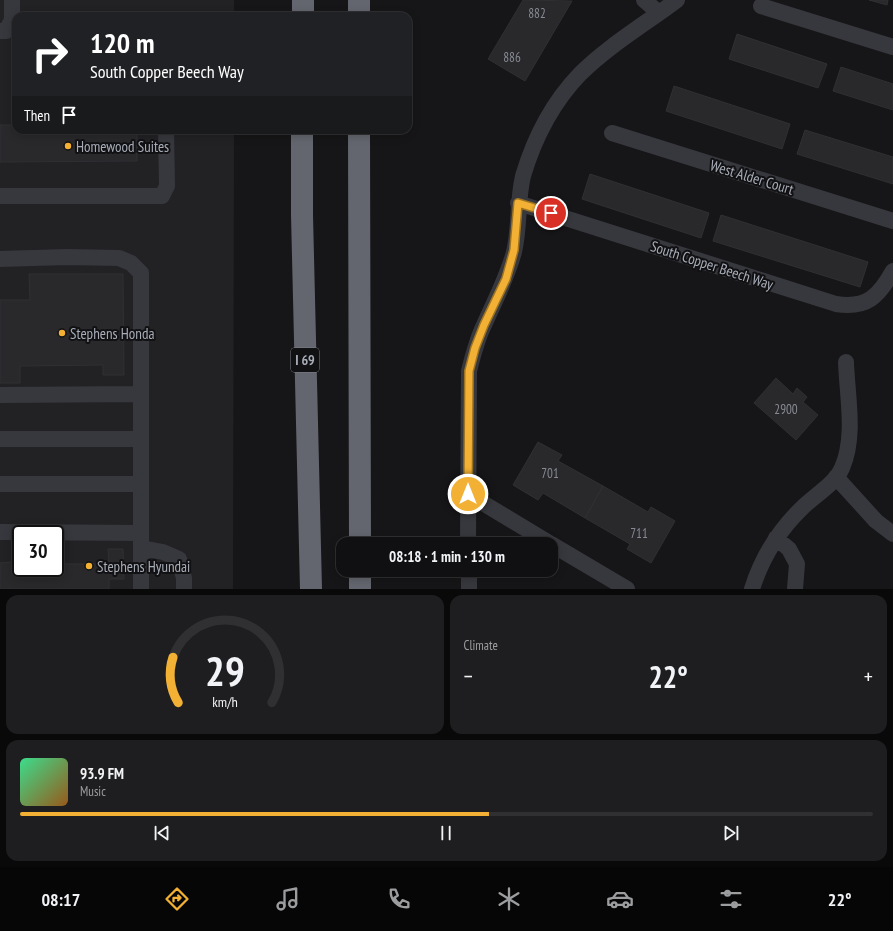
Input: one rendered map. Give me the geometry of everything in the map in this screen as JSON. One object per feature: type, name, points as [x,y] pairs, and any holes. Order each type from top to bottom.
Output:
[{"type":"highway","points":[[303,0],[303,12]]},
{"type":"highway","points":[[359,0],[359,12]]},
{"type":"highway","name":"I 69","points":[[302,134],[302,215],[311,589]]},
{"type":"highway","points":[[359,134],[360,537]]},
{"type":"highway","points":[[360,577],[360,589]]},
{"type":"street","points":[[0,31],[6,31],[12,20],[12,0]]},
{"type":"street","points":[[644,0],[659,13]]},
{"type":"street","points":[[468,537],[469,371],[475,348],[484,325],[506,279],[514,250],[518,203],[523,177],[534,143],[551,112],[570,85],[591,64],[677,0]]},
{"type":"street","points":[[760,6],[893,47]]},
{"type":"street","name":"West Alder Court","points":[[612,133],[893,220]]},
{"type":"street","points":[[0,196],[162,196],[167,186],[166,134]]},
{"type":"street","name":"South Copper Beech Way","points":[[518,203],[836,304],[848,306],[872,298],[883,289],[893,270]]},
{"type":"street","points":[[0,259],[68,256],[119,258],[131,263],[141,273],[141,589]]},
{"type":"street","points":[[752,589],[764,558],[776,538],[802,508],[836,477],[841,470],[849,444],[846,362]]},
{"type":"street","points":[[0,394],[141,394]]},
{"type":"street","points":[[0,439],[141,439]]},
{"type":"street","points":[[836,477],[876,521],[892,531]]},
{"type":"street","points":[[0,484],[141,484]]},
{"type":"street","points":[[468,494],[539,537]]},
{"type":"street","points":[[0,532],[141,540],[179,559],[184,578],[184,589]]},
{"type":"street","points":[[776,538],[789,549],[797,564],[795,589]]},
{"type":"street","points":[[558,548],[627,589]]},
{"type":"street","points":[[469,577],[469,589]]},
{"type":"shaded area","points":[[0,0],[234,0],[234,12],[12,12],[12,134],[234,134],[233,589],[0,589]]},
{"type":"building","points":[[523,0],[572,1],[525,81],[488,59]]},
{"type":"building","points":[[869,0],[888,0],[887,5]]},
{"type":"building","points":[[737,34],[827,64],[818,88],[729,59]]},
{"type":"building","points":[[841,67],[893,84],[893,110],[833,91]]},
{"type":"building","points":[[674,86],[790,124],[782,149],[666,111]]},
{"type":"building","name":"Homewood Suites","points":[[0,125],[12,125],[12,134],[137,134],[137,161],[0,162]]},
{"type":"building","points":[[805,130],[893,157],[893,184],[797,154]]},
{"type":"building","points":[[590,174],[709,213],[701,238],[582,199]]},
{"type":"building","points":[[721,215],[868,262],[860,287],[713,241]]},
{"type":"building","name":"Stephens Honda","points":[[29,274],[123,274],[124,375],[103,375],[103,365],[20,366],[20,383],[0,383],[0,300],[30,300]]},
{"type":"building","points":[[776,378],[793,394],[797,388],[807,397],[803,402],[818,415],[796,440],[754,403]]},
{"type":"building","points":[[538,442],[562,455],[558,461],[603,486],[585,518],[543,493],[538,500],[513,485]]},
{"type":"building","points":[[603,486],[648,512],[651,507],[675,521],[651,563],[627,549],[630,544],[585,518]]},
{"type":"building","name":"Stephens Hyundai","points":[[108,549],[123,549],[124,579],[109,579],[109,589],[0,589],[0,563],[12,562],[12,577],[64,577],[64,564],[109,564]]},
{"type":"place","name":"Homewood Suites","points":[[68,146]]},
{"type":"place","name":"Stephens Honda","points":[[62,333]]},
{"type":"place","name":"Stephens Hyundai","points":[[89,566]]},
{"type":"route","points":[[468,494],[469,371],[475,348],[484,325],[506,279],[514,250],[518,203],[551,213]]}]
